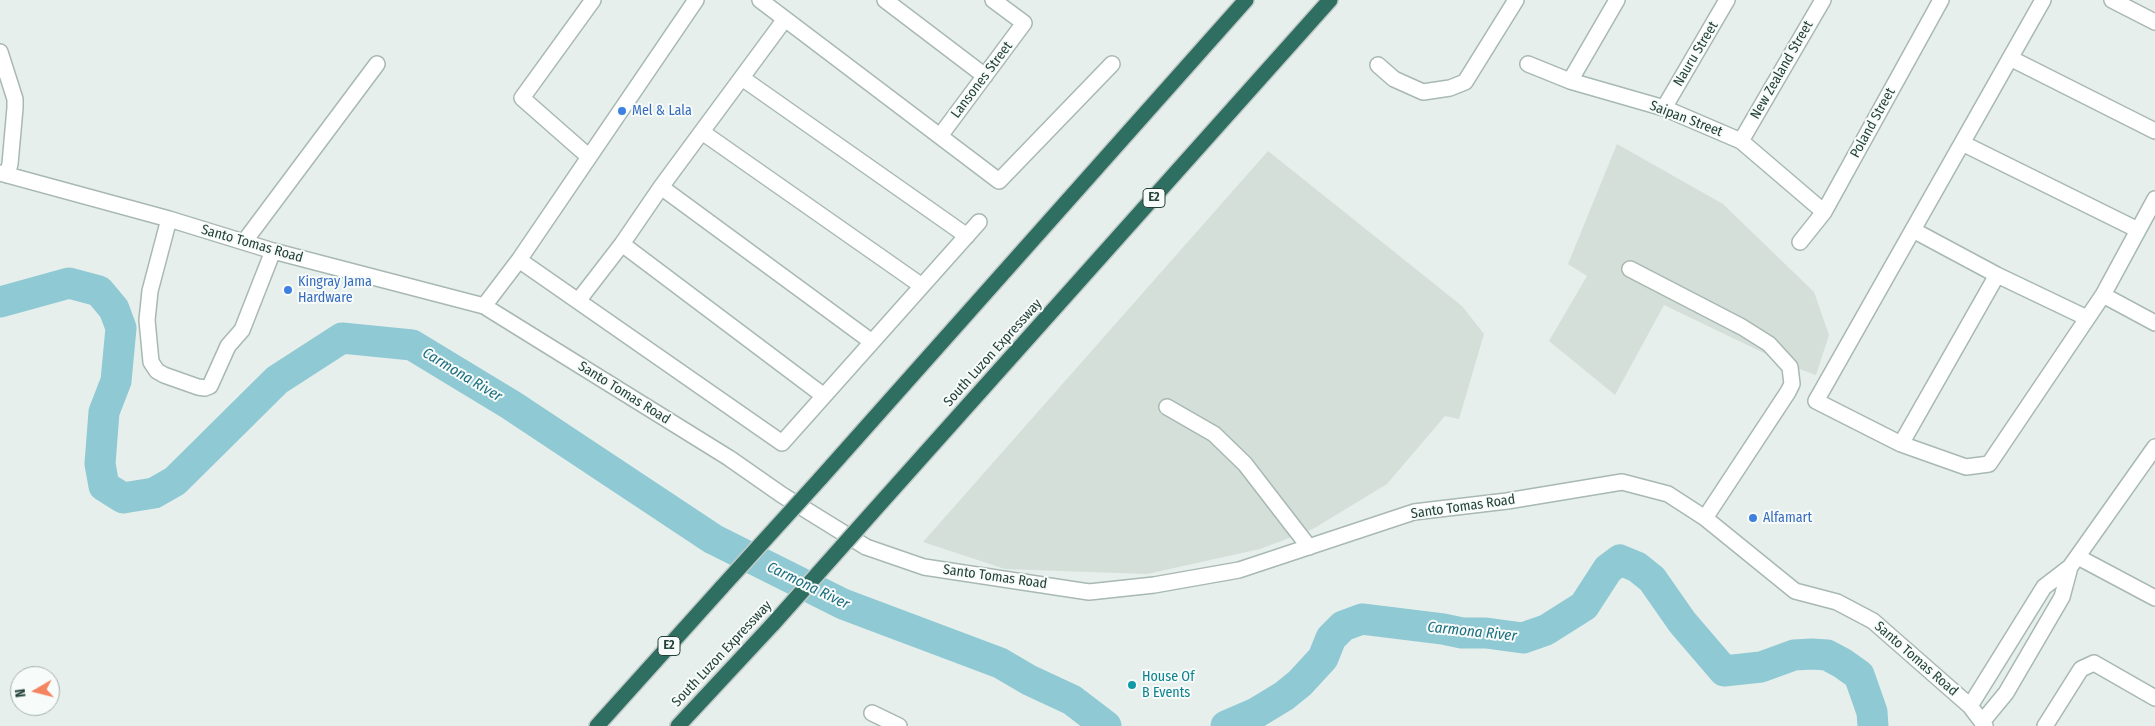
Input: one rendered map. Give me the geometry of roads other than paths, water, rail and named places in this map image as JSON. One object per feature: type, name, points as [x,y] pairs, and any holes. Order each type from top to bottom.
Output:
[{"type":"highway","name":"E2","points":[[597,726],[1246,0]]},
{"type":"highway","name":"South Luzon Expressway","points":[[678,726],[773,624],[1330,0]]},
{"type":"street","points":[[588,156],[522,98],[593,0]]},
{"type":"street","points":[[484,306],[519,260],[696,0]]},
{"type":"street","points":[[760,0],[999,181],[1112,64]]},
{"type":"street","points":[[885,0],[985,76]]},
{"type":"street","name":"Lansones Street","points":[[940,136],[1024,24],[993,0]]},
{"type":"street","points":[[1378,64],[1394,79],[1423,92],[1450,88],[1465,82],[1516,0]]},
{"type":"street","points":[[1570,81],[1617,0]]},
{"type":"street","name":"Nauru Street","points":[[1664,108],[1728,0]]},
{"type":"street","name":"New Zealand Street","points":[[1741,141],[1823,0]]},
{"type":"street","name":"Poland Street","points":[[1800,242],[1824,212],[1941,0]]},
{"type":"street","points":[[2043,0],[1816,401],[1901,444],[1966,467],[1989,464],[2103,295],[2155,199]]},
{"type":"street","points":[[2112,0],[2155,22]]},
{"type":"street","points":[[578,300],[622,244],[661,187],[785,19]]},
{"type":"street","points":[[0,52],[15,99],[10,164],[3,174]]},
{"type":"street","points":[[2010,58],[2155,131]]},
{"type":"street","points":[[244,242],[377,64]]},
{"type":"street","name":"Saipan Street","points":[[1528,64],[1570,81],[1664,108],[1741,141],[1824,212]]},
{"type":"street","points":[[742,78],[967,236]]},
{"type":"street","points":[[702,132],[922,286]]},
{"type":"street","points":[[1962,143],[2138,230]]},
{"type":"street","name":"Santo Tomas Road","points":[[3,174],[169,219],[273,251],[484,306],[729,458],[782,495],[866,547],[924,567],[1089,592],[1154,585],[1239,570],[1414,512],[1506,501],[1622,482],[1668,494],[1705,518],[1795,591],[1837,602],[1873,621],[1970,706],[1983,724]]},
{"type":"street","points":[[661,187],[872,342]]},
{"type":"street","points":[[169,219],[150,291],[148,320],[151,362],[157,371],[164,375],[198,387],[205,388],[210,386],[228,346],[242,330],[273,251]]},
{"type":"street","points":[[519,260],[782,443],[979,222]]},
{"type":"street","points":[[1913,230],[1997,275],[2087,318]]},
{"type":"street","points":[[622,244],[824,396]]},
{"type":"street","points":[[1630,269],[1769,344],[1790,367],[1792,384],[1788,392],[1705,518]]},
{"type":"street","points":[[1901,444],[1997,275]]},
{"type":"street","points":[[2103,295],[2155,323]]},
{"type":"street","points":[[1167,407],[1214,434],[1245,464],[1309,547]]},
{"type":"street","points":[[1970,706],[2044,587],[2074,562],[2155,447]]},
{"type":"street","points":[[2074,562],[2155,598]]},
{"type":"street","points":[[1983,724],[2005,694],[2062,597],[2074,562]]},
{"type":"street","points":[[2008,646],[2027,657]]},
{"type":"street","points":[[2045,726],[2081,669],[2094,663],[2155,698]]},
{"type":"street","points":[[872,713],[899,726]]},
{"type":"waterway","name":"Carmona River","points":[[0,302],[69,283],[99,291],[114,309],[121,328],[116,381],[104,412],[100,464],[104,486],[123,498],[154,493],[175,481],[277,380],[342,338],[412,345],[511,405],[713,539],[843,604],[1000,663],[1029,680],[1072,700],[1106,726]]},
{"type":"waterway","name":"Carmona River","points":[[1226,726],[1256,713],[1284,696],[1300,683],[1323,658],[1331,638],[1343,626],[1362,619],[1462,633],[1486,633],[1523,638],[1546,630],[1584,606],[1608,569],[1620,560],[1637,567],[1652,579],[1682,622],[1724,671],[1761,667],[1794,655],[1827,655],[1859,675],[1872,712],[1873,726]]},
{"type":"place","name":"Mel & Lala","points":[[622,111]]},
{"type":"place","name":"Kingray Jama Hardware","points":[[288,290]]},
{"type":"place","name":"Alfamart","points":[[1753,518]]},
{"type":"place","name":"House Of B Events","points":[[1132,685]]}]
